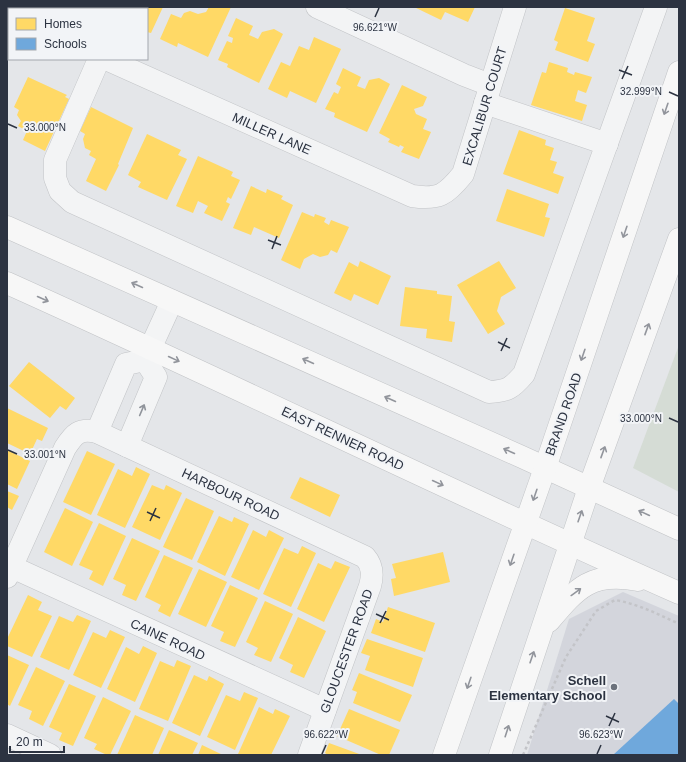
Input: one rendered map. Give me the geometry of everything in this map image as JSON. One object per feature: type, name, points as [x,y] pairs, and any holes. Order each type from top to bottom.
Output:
[{"type":"main road","name":"BRAND ROAD","points":[[444,755],[545,468],[679,72]]},
{"type":"main road","points":[[7,226],[679,529]]},
{"type":"main road","points":[[500,755],[570,544],[679,239]]},
{"type":"main road","name":"EAST RENNER ROAD","points":[[7,283],[148,354],[679,592]]},
{"type":"main road","points":[[540,631],[570,596],[588,583],[596,580],[622,577],[658,583]]},
{"type":"street","points":[[317,7],[464,75],[487,94],[607,144]]},
{"type":"street","name":"EXCALIBUR COURT","points":[[440,196],[452,188],[463,174],[515,7]]},
{"type":"street","points":[[99,60],[55,160],[55,178],[60,191],[72,202],[489,392],[504,391],[515,384],[524,374],[656,7]]},
{"type":"street","name":"MILLER LANE","points":[[108,60],[412,196],[424,198],[440,196]]},
{"type":"street","points":[[9,572],[65,448],[76,434],[89,432],[126,364],[148,354],[172,301]]},
{"type":"street","points":[[127,446],[156,377],[148,354]]},
{"type":"street","name":"HARBOUR ROAD","points":[[89,432],[127,446],[356,552],[370,562],[372,569]]},
{"type":"street","name":"GLOUCESTER ROAD","points":[[309,755],[370,586],[372,569]]},
{"type":"street","name":"CAINE ROAD","points":[[9,572],[325,710]]},
{"type":"street","points":[[7,735],[50,755]]},
{"type":"path","points":[[523,755],[566,657],[596,611],[615,600],[644,608],[679,624]]},
{"type":"shaded area","points":[[679,345],[679,492],[633,468]]},
{"type":"shaded area","name":"Schell Elementary School","points":[[623,592],[679,616],[679,755],[527,755],[569,619]]},
{"type":"building: Homes","points":[[163,7],[151,33],[148,32],[148,8],[112,8]]},
{"type":"building: Homes","points":[[209,7],[231,7],[208,57],[178,43],[177,47],[160,39],[171,14],[181,18],[184,13],[190,11],[198,14],[206,12]]},
{"type":"building: Homes","points":[[414,7],[475,7],[468,22],[445,12],[441,20]]},
{"type":"building: Homes","points":[[565,8],[595,18],[587,41],[595,44],[588,62],[555,50],[558,42],[554,40]]},
{"type":"building: Homes","points":[[236,18],[253,26],[249,35],[258,39],[262,32],[274,29],[283,34],[259,83],[227,67],[228,64],[218,60],[227,41],[232,43],[233,38],[228,36]]},
{"type":"building: Homes","points":[[314,37],[341,49],[316,103],[290,91],[287,98],[268,89],[281,62],[290,66],[299,46],[309,50]]},
{"type":"building: Homes","points":[[549,62],[568,68],[567,72],[574,75],[575,72],[592,77],[586,93],[578,90],[575,101],[587,105],[582,121],[531,105],[542,72],[546,73]]},
{"type":"building: Homes","points":[[343,68],[361,77],[357,86],[365,89],[369,80],[379,78],[390,84],[367,132],[334,117],[335,113],[325,109],[334,92],[338,94],[341,87],[336,84]]},
{"type":"building: Homes","points":[[28,77],[67,95],[65,97],[69,99],[45,151],[23,140],[27,131],[18,126],[21,121],[17,115],[19,110],[14,107]]},
{"type":"building: Homes","points":[[402,85],[427,97],[423,106],[414,109],[416,114],[427,119],[423,129],[431,132],[419,159],[401,152],[404,147],[400,145],[399,147],[388,142],[390,139],[379,133]]},
{"type":"building: Homes","points":[[91,107],[133,128],[118,164],[119,165],[106,191],[86,181],[96,159],[89,155],[91,151],[85,148],[83,139],[85,134],[80,131]]},
{"type":"building: Homes","points":[[519,130],[546,140],[545,145],[554,148],[550,160],[557,162],[553,173],[564,177],[558,194],[503,174]]},
{"type":"building: Homes","points":[[147,134],[181,150],[178,155],[187,159],[167,200],[138,187],[141,182],[128,175]]},
{"type":"building: Homes","points":[[198,156],[233,172],[231,176],[240,180],[231,199],[228,197],[226,202],[230,204],[222,221],[204,213],[208,206],[198,201],[193,213],[176,206]]},
{"type":"building: Homes","points":[[251,186],[266,193],[267,189],[283,196],[281,199],[293,205],[279,238],[254,227],[251,235],[233,228]]},
{"type":"building: Homes","points":[[507,189],[549,204],[545,217],[550,218],[544,237],[496,221]]},
{"type":"building: Homes","points":[[302,212],[314,217],[315,214],[326,218],[324,222],[329,225],[331,220],[349,227],[337,253],[331,250],[328,255],[320,257],[313,254],[304,259],[300,269],[281,260]]},
{"type":"building: Homes","points":[[360,261],[391,276],[378,305],[354,294],[351,301],[334,293],[349,262],[358,267]]},
{"type":"building: Homes","points":[[499,261],[516,288],[501,297],[497,311],[505,324],[488,334],[457,285]]},
{"type":"building: Homes","points":[[405,287],[437,291],[437,294],[452,296],[449,321],[455,322],[452,342],[426,338],[427,329],[400,326]]},
{"type":"building: Homes","points":[[29,362],[75,398],[66,410],[60,406],[50,418],[9,386]]},
{"type":"building: Homes","points":[[7,408],[48,428],[42,441],[37,439],[30,454],[7,443]]},
{"type":"building: Homes","points":[[7,450],[30,461],[17,489],[7,484]]},
{"type":"building: Homes","points":[[87,451],[115,464],[91,515],[63,502]]},
{"type":"building: Homes","points":[[136,467],[150,474],[125,528],[97,515],[118,469],[132,476]]},
{"type":"building: Homes","points":[[300,477],[340,495],[330,517],[290,498]]},
{"type":"building: Homes","points":[[152,485],[164,490],[166,485],[182,493],[160,540],[132,527]]},
{"type":"building: Homes","points":[[7,491],[19,496],[12,510],[7,507]]},
{"type":"building: Homes","points":[[186,498],[214,511],[192,560],[163,547]]},
{"type":"building: Homes","points":[[65,508],[93,522],[72,566],[44,552]]},
{"type":"building: Homes","points":[[219,516],[232,522],[234,517],[249,524],[225,576],[197,562]]},
{"type":"building: Homes","points":[[99,523],[126,536],[103,586],[89,579],[93,571],[79,565]]},
{"type":"building: Homes","points":[[253,530],[266,537],[269,530],[284,538],[259,590],[231,577]]},
{"type":"building: Homes","points":[[132,538],[160,551],[136,601],[122,595],[126,585],[113,579]]},
{"type":"building: Homes","points":[[302,546],[316,553],[291,607],[263,594],[284,548],[298,554]]},
{"type":"building: Homes","points":[[443,552],[450,582],[394,596],[391,579],[396,578],[392,564]]},
{"type":"building: Homes","points":[[164,555],[193,568],[170,617],[158,611],[161,605],[145,597]]},
{"type":"building: Homes","points":[[335,561],[350,567],[324,622],[297,609],[318,563],[331,569]]},
{"type":"building: Homes","points":[[199,569],[227,582],[206,627],[178,614]]},
{"type":"building: Homes","points":[[230,585],[258,598],[235,647],[220,641],[224,632],[211,626]]},
{"type":"building: Homes","points":[[28,595],[42,602],[38,610],[52,616],[32,657],[7,646],[7,639]]},
{"type":"building: Homes","points":[[265,601],[293,614],[271,662],[254,655],[258,648],[246,642]]},
{"type":"building: Homes","points":[[388,607],[435,623],[425,652],[371,633],[376,619],[383,622]]},
{"type":"building: Homes","points":[[77,615],[91,621],[69,670],[40,657],[59,616],[73,622]]},
{"type":"building: Homes","points":[[298,617],[326,631],[304,678],[290,672],[293,665],[279,658]]},
{"type":"building: Homes","points":[[110,630],[125,637],[101,688],[73,675],[93,632],[106,638]]},
{"type":"building: Homes","points":[[367,639],[423,658],[413,687],[365,670],[370,656],[361,653]]},
{"type":"building: Homes","points":[[143,646],[157,653],[135,702],[107,689],[126,647],[139,654]]},
{"type":"building: Homes","points":[[7,655],[29,665],[10,706],[7,704]]},
{"type":"building: Homes","points":[[177,660],[191,666],[168,721],[139,709],[160,661],[174,667]]},
{"type":"building: Homes","points":[[36,667],[65,681],[43,726],[29,719],[32,711],[18,705]]},
{"type":"building: Homes","points":[[359,673],[412,695],[400,722],[353,703],[357,692],[352,690]]},
{"type":"building: Homes","points":[[194,675],[207,681],[209,676],[224,684],[200,736],[172,723]]},
{"type":"building: Homes","points":[[69,684],[96,696],[73,746],[59,740],[62,733],[49,727]]},
{"type":"building: Homes","points":[[244,692],[258,698],[235,750],[207,737],[226,695],[240,701]]},
{"type":"building: Homes","points":[[103,697],[131,711],[110,755],[94,749],[97,744],[84,738]]},
{"type":"building: Homes","points":[[259,707],[273,714],[275,709],[290,716],[271,755],[240,755],[238,754]]},
{"type":"building: Homes","points":[[349,709],[400,730],[389,755],[381,755],[337,736]]},
{"type":"building: Homes","points":[[135,715],[164,728],[152,755],[117,755]]},
{"type":"building: Homes","points":[[169,730],[198,743],[192,755],[158,755]]},
{"type":"building: Homes","points":[[329,743],[362,755],[328,755],[325,753]]},
{"type":"building: Homes","points":[[202,745],[223,755],[198,755]]},
{"type":"building: Schools","points":[[674,699],[679,704],[679,755],[613,755]]},
{"type":"place","name":"Schell Elementary School","points":[[614,687]]}]
